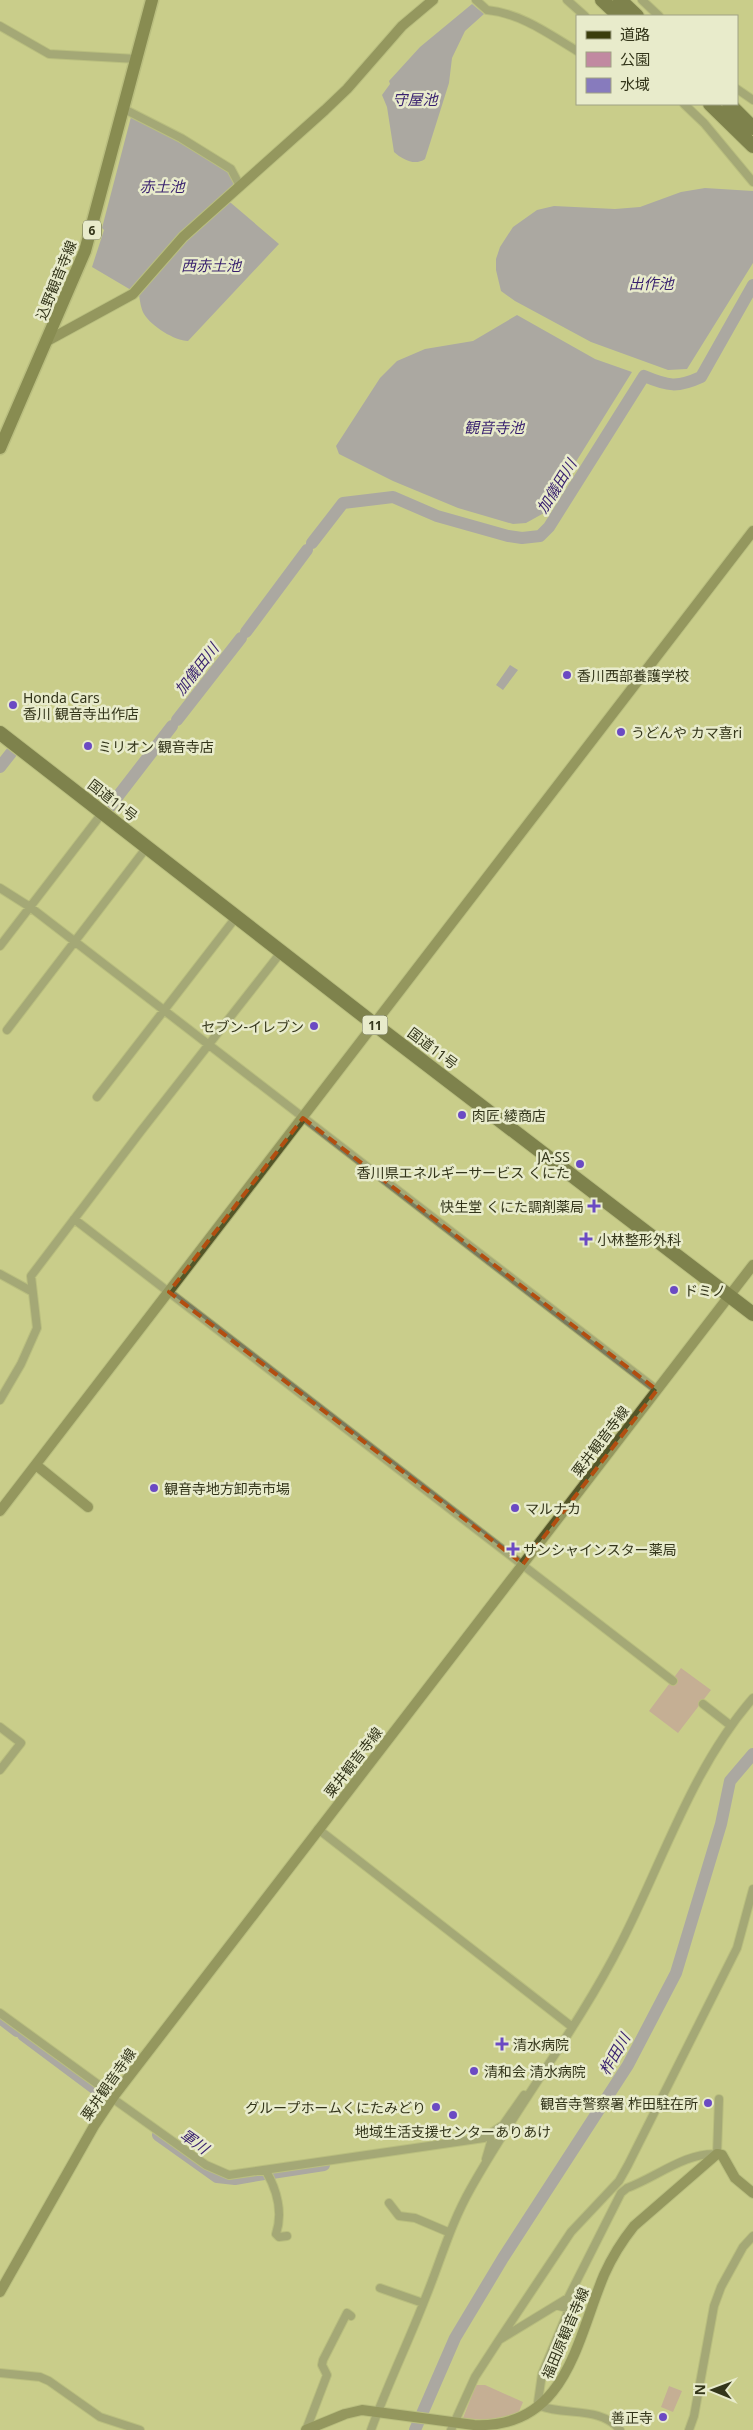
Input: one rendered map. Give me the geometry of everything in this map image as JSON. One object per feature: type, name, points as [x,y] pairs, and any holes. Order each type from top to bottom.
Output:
[{"type":"highway","points":[[602,0],[618,15]]},
{"type":"highway","points":[[620,0],[636,15]]},
{"type":"highway","points":[[711,105],[753,146]]},
{"type":"highway","points":[[730,105],[753,128]]},
{"type":"highway","name":"国道11号","points":[[0,733],[374,1024],[753,1314]]},
{"type":"main road","name":"込野観音寺線","points":[[0,448],[48,341],[90,236],[152,0]]},
{"type":"main road","points":[[48,341],[133,294],[183,237],[325,110],[347,89],[402,26],[433,0]]},
{"type":"main road","points":[[0,1511],[170,1292],[753,530]]},
{"type":"main road","name":"粟井観音寺線","points":[[0,2292],[94,2126],[113,2097],[753,1265]]},
{"type":"main road","points":[[36,1465],[88,1507]]},
{"type":"main road","points":[[717,2154],[722,2155],[735,2178],[753,2193]]},
{"type":"main road","name":"福田原観音寺線","points":[[306,2430],[354,2411],[377,2413],[452,2427],[492,2426],[522,2418],[540,2406],[552,2394],[562,2379],[605,2274],[623,2240],[646,2215],[717,2154]]},
{"type":"street","points":[[476,0],[487,10],[503,12],[541,29],[576,50]]},
{"type":"street","points":[[567,0],[584,15]]},
{"type":"street","points":[[642,0],[658,15]]},
{"type":"street","points":[[0,26],[49,54],[137,58]]},
{"type":"street","points":[[738,90],[753,100]]},
{"type":"street","points":[[685,105],[704,123],[753,182]]},
{"type":"street","points":[[124,109],[182,138],[231,169],[240,186]]},
{"type":"street","points":[[0,946],[103,812]]},
{"type":"street","points":[[7,1030],[147,847]]},
{"type":"street","points":[[0,888],[30,907],[207,1046],[657,1390]]},
{"type":"street","points":[[97,1098],[237,916]]},
{"type":"street","points":[[0,1400],[22,1364],[37,1328],[31,1291],[31,1276],[282,951]]},
{"type":"street","points":[[74,1219],[673,1681]]},
{"type":"street","points":[[0,1274],[31,1291]]},
{"type":"street","points":[[371,2430],[423,2303],[448,2232],[485,2165],[599,1984],[622,1942],[706,1764],[730,1725],[753,1698]]},
{"type":"street","points":[[704,1704],[730,1725]]},
{"type":"street","points":[[0,1727],[21,1743],[0,1770]]},
{"type":"street","points":[[318,1829],[571,2026]]},
{"type":"street","points":[[452,2427],[475,2377],[571,2232],[619,2181],[737,1948],[753,1889]]},
{"type":"street","points":[[0,2013],[206,2165],[221,2173],[238,2175],[490,2136],[502,2125],[524,2094],[536,2084]]},
{"type":"street","points":[[498,2340],[528,2320],[559,2306],[568,2298],[621,2193],[626,2188],[642,2183],[694,2157],[706,2153],[717,2154],[719,2099]]},
{"type":"street","points":[[485,2165],[491,2142],[490,2136]]},
{"type":"street","points":[[266,2171],[276,2191],[279,2213],[276,2234],[279,2237],[287,2236]]},
{"type":"street","points":[[619,2181],[626,2188]]},
{"type":"street","points":[[389,2204],[399,2216],[415,2218],[448,2232]]},
{"type":"street","points":[[689,2430],[694,2416],[714,2306],[721,2288],[743,2247],[753,2236]]},
{"type":"street","points":[[380,2288],[423,2303]]},
{"type":"street","points":[[559,2306],[564,2306],[567,2314],[542,2374],[538,2402],[540,2406],[563,2412],[591,2413],[610,2422],[620,2430]]},
{"type":"street","points":[[306,2430],[327,2375],[322,2365],[323,2360],[348,2314],[351,2316]]},
{"type":"street","points":[[0,2373],[40,2376],[49,2380],[100,2417],[140,2430]]},
{"type":"highlighted area","points":[[303,1118],[657,1390],[523,1564],[169,1292]]},
{"type":"green space","points":[[681,1668],[711,1690],[678,1733],[649,1711]]},
{"type":"green space","points":[[476,2385],[485,2385],[523,2402],[518,2414],[486,2420],[463,2418]]},
{"type":"green space","points":[[669,2386],[682,2391],[673,2412],[661,2407]]},
{"type":"water","name":"守屋池","points":[[472,4],[484,14],[465,31],[452,58],[449,83],[425,159],[417,162],[405,160],[394,152],[387,107],[382,95],[390,84],[389,81],[420,47]]},
{"type":"water","name":"赤土池","points":[[131,117],[178,139],[229,171],[236,185],[131,290],[92,267],[104,230],[102,228]]},
{"type":"water","name":"出作池","points":[[705,188],[753,191],[753,263],[687,369],[668,370],[591,342],[515,301],[501,291],[496,270],[496,259],[500,247],[513,227],[537,210],[554,206],[615,209],[640,207],[681,192]]},
{"type":"water","name":"西赤土池","points":[[227,203],[231,203],[279,244],[188,341],[170,336],[147,319],[142,310],[139,295],[189,237]]},
{"type":"water","name":"観音寺池","points":[[517,315],[595,359],[632,372],[544,513],[526,523],[513,524],[458,508],[393,481],[339,454],[336,446],[380,378],[397,361],[425,349],[473,341]]},
{"type":"water","points":[[510,665],[518,670],[503,690],[496,685]]},
{"type":"waterway","name":"加儀田川","points":[[312,543],[343,503],[393,497],[437,516],[508,536],[522,538],[540,536],[549,527],[644,376],[666,384],[685,383],[701,377],[753,285]]},
{"type":"waterway","name":"加儀田川","points":[[246,632],[307,550]]},
{"type":"waterway","name":"加儀田川","points":[[177,720],[241,638]]},
{"type":"waterway","name":"加儀田川","points":[[108,809],[172,726]]},
{"type":"waterway","name":"加儀田川","points":[[0,767],[11,753]]},
{"type":"waterway","name":"柞田川","points":[[415,2430],[455,2338],[503,2258],[628,2065],[676,1973],[721,1824],[730,1781],[753,1754]]},
{"type":"waterway","name":"軍川","points":[[0,2018],[17,2031]]},
{"type":"waterway","name":"軍川","points":[[23,2035],[106,2097]]},
{"type":"waterway","name":"軍川","points":[[158,2135],[217,2177],[235,2179],[264,2174]]},
{"type":"waterway","name":"軍川","points":[[272,2173],[324,2165]]},
{"type":"place","name":"香川西部養護学校","points":[[567,675]]},
{"type":"place","name":"Honda Cars 香川 観音寺出作店","points":[[13,705]]},
{"type":"place","name":"うどんや カマ喜ri","points":[[621,732]]},
{"type":"place","name":"ミリオン 観音寺店","points":[[88,746]]},
{"type":"place","name":"セブン-イレブン","points":[[314,1026]]},
{"type":"place","name":"肉匠 綾商店","points":[[462,1115]]},
{"type":"place","name":"JA-SS 香川県エネルギーサービス くにた","points":[[580,1164]]},
{"type":"place","name":"快生堂 くにた調剤薬局","points":[[594,1206]]},
{"type":"place","name":"小林整形外科","points":[[586,1239]]},
{"type":"place","name":"ドミノ","points":[[674,1290]]},
{"type":"place","name":"観音寺地方卸売市場","points":[[154,1488]]},
{"type":"place","name":"マルナカ","points":[[515,1508]]},
{"type":"place","name":"サンシャインスター薬局","points":[[513,1549]]},
{"type":"place","name":"清水病院","points":[[502,2044]]},
{"type":"place","name":"清和会 清水病院","points":[[474,2071]]},
{"type":"place","name":"観音寺警察署 柞田駐在所","points":[[708,2103]]},
{"type":"place","name":"グループホームくにたみどり","points":[[436,2107]]},
{"type":"place","name":"地域生活支援センターありあけ","points":[[453,2115]]},
{"type":"place","name":"善正寺","points":[[663,2417]]}]
